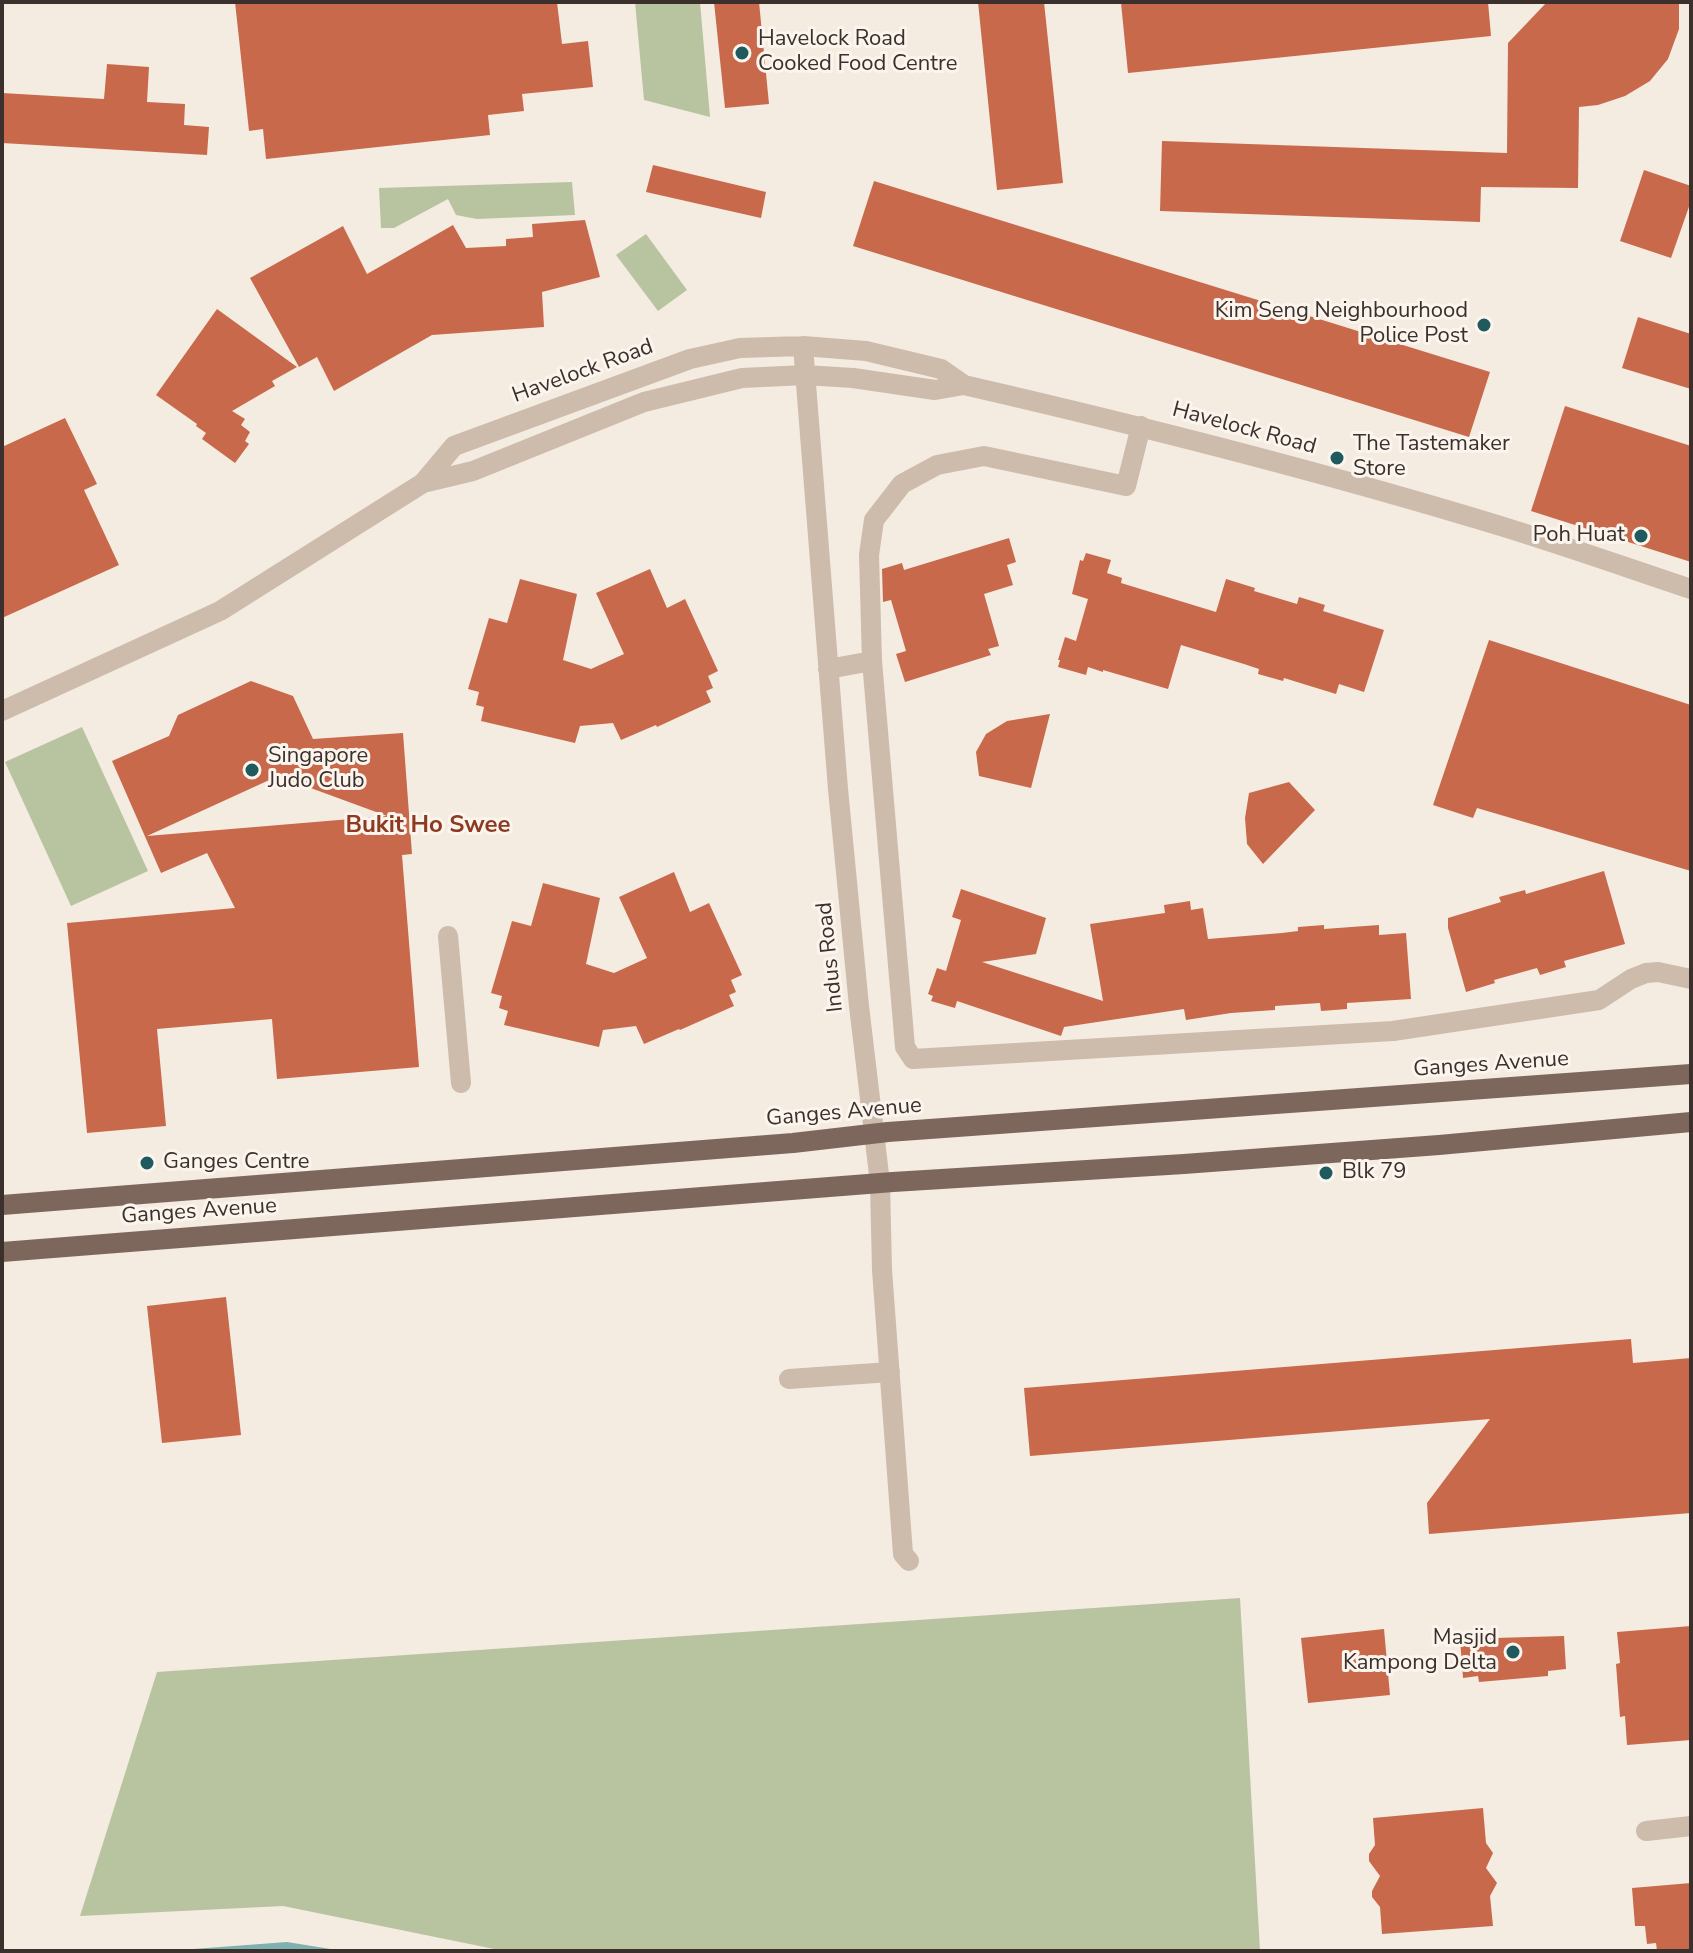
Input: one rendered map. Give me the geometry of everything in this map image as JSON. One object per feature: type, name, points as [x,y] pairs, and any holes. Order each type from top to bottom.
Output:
[{"type":"main road","name":"Ganges Avenue","points":[[2,1205],[875,1134],[1691,1074]]},
{"type":"main road","name":"Ganges Avenue","points":[[2,1252],[880,1183],[1439,1145],[1691,1122]]},
{"type":"street","name":"Indus Road","points":[[803,346],[838,789],[880,1183],[882,1270],[903,1554],[909,1561]]},
{"type":"street","name":"Havelock Road","points":[[2,711],[220,611],[423,483],[454,446],[690,359],[740,348],[803,346],[866,351],[941,369],[964,385],[1141,426],[1496,524],[1691,589]]},
{"type":"street","name":"Havelock Road","points":[[423,483],[473,471],[644,402],[742,378],[805,375],[853,378],[935,390],[964,385]]},
{"type":"street","points":[[1141,426],[1126,486],[984,456],[937,465],[902,484],[874,520],[869,555],[872,661],[908,1054],[913,1059],[1393,1031],[1599,1000],[1646,973],[1658,972],[1691,979]]},
{"type":"street","points":[[828,669],[872,661]]},
{"type":"street","points":[[448,936],[461,1083]]},
{"type":"street","points":[[789,1379],[890,1372]]},
{"type":"street","points":[[1646,1831],[1691,1826]]},
{"type":"green space","points":[[635,2],[700,2],[710,117],[644,100]]},
{"type":"green space","points":[[572,182],[575,215],[477,219],[456,215],[448,199],[394,228],[381,228],[379,188]]},
{"type":"green space","points":[[646,234],[687,290],[658,311],[616,255]]},
{"type":"green space","points":[[82,727],[148,871],[71,906],[5,762]]},
{"type":"green space","points":[[1240,1598],[1260,1951],[504,1951],[283,1906],[80,1916],[157,1672]]},
{"type":"water","points":[[287,1942],[343,1951],[167,1951]]},
{"type":"building","points":[[235,2],[557,2],[562,44],[588,41],[593,87],[522,94],[524,111],[488,115],[490,135],[266,159],[263,129],[249,131]]},
{"type":"building","name":"Havelock Road Cooked Food Centre","points":[[714,2],[759,2],[769,104],[725,108]]},
{"type":"building","points":[[978,2],[1044,2],[1063,183],[997,190]]},
{"type":"building","points":[[1488,2],[1491,36],[1128,73],[1121,3]]},
{"type":"building","points":[[1547,2],[1679,2],[1679,29],[1668,59],[1650,81],[1625,96],[1598,105],[1579,107],[1578,188],[1481,187],[1480,222],[1160,211],[1162,141],[1507,153],[1508,43]]},
{"type":"building","points":[[107,64],[149,67],[147,102],[185,104],[184,125],[209,127],[207,155],[2,143],[2,93],[104,99]]},
{"type":"building","points":[[653,165],[766,192],[761,218],[646,192]]},
{"type":"building","points":[[1644,170],[1691,186],[1691,201],[1671,258],[1620,241]]},
{"type":"building","points":[[874,181],[1490,372],[1469,437],[853,246]]},
{"type":"building","points":[[585,220],[600,277],[542,292],[544,327],[432,335],[334,391],[317,357],[299,367],[250,278],[343,226],[367,274],[453,225],[466,248],[506,246],[506,239],[533,237],[532,224]]},
{"type":"building","points":[[217,309],[297,367],[272,381],[275,386],[232,411],[245,419],[241,425],[250,432],[245,441],[249,444],[235,463],[202,439],[206,433],[197,424],[156,395]]},
{"type":"building","points":[[1638,317],[1691,334],[1691,389],[1622,368]]},
{"type":"building","points":[[1565,406],[1691,446],[1691,562],[1531,511]]},
{"type":"building","points":[[65,418],[97,484],[84,490],[119,565],[2,618],[2,447]]},
{"type":"building","points":[[1009,538],[1016,562],[1007,565],[1013,585],[984,594],[999,646],[988,649],[991,655],[905,682],[896,654],[906,651],[891,600],[883,602],[882,569],[902,563],[904,570]]},
{"type":"building","points":[[1086,553],[1111,560],[1107,573],[1122,578],[1121,583],[1216,612],[1226,579],[1297,604],[1299,597],[1325,605],[1323,611],[1384,630],[1364,692],[1339,684],[1336,694],[1284,678],[1283,681],[1258,674],[1259,669],[1181,645],[1168,689],[1088,667],[1086,675],[1058,667],[1065,637],[1076,641],[1088,599],[1072,594],[1080,560],[1083,561]]},
{"type":"building","points":[[650,569],[667,608],[685,599],[718,671],[708,676],[713,688],[706,691],[711,702],[621,740],[613,723],[580,726],[575,743],[481,721],[484,707],[476,705],[479,692],[468,689],[489,618],[507,623],[520,579],[577,594],[563,660],[591,669],[624,654],[596,593]]},
{"type":"building","points":[[1489,640],[1691,705],[1691,871],[1477,808],[1473,818],[1433,805]]},
{"type":"building","points":[[251,681],[293,696],[313,739],[403,733],[412,854],[402,855],[419,1067],[277,1079],[272,1019],[157,1029],[166,1126],[87,1133],[67,923],[235,908],[207,853],[161,873],[112,761],[169,736],[178,715]],"holes":[[[278,776],[387,816],[147,836]]]},
{"type":"building","points":[[1050,714],[1031,788],[979,776],[976,752],[986,734],[1007,721]]},
{"type":"building","points":[[1289,782],[1315,810],[1263,864],[1247,844],[1245,818],[1249,793]]},
{"type":"building","points":[[1604,871],[1625,944],[1564,961],[1566,967],[1540,975],[1537,968],[1494,980],[1495,983],[1466,992],[1448,918],[1501,902],[1499,897],[1525,890],[1526,894]]},
{"type":"building","points":[[674,872],[690,912],[709,903],[742,975],[731,980],[736,992],[729,995],[734,1006],[644,1044],[636,1026],[603,1030],[599,1047],[504,1025],[508,1011],[499,1008],[502,996],[491,993],[512,921],[531,926],[543,883],[600,898],[586,964],[614,973],[647,958],[619,897]]},
{"type":"building","points":[[961,889],[1046,918],[1036,954],[982,962],[1103,1001],[1090,924],[1165,913],[1164,905],[1190,901],[1191,910],[1203,908],[1208,939],[1282,933],[1298,931],[1298,927],[1324,925],[1324,929],[1379,925],[1379,935],[1406,933],[1411,999],[1347,1003],[1347,1009],[1321,1011],[1320,1003],[1275,1006],[1275,1010],[1186,1020],[1184,1009],[1064,1027],[1061,1036],[957,1001],[955,1008],[931,1001],[933,996],[928,994],[937,968],[946,971],[961,920],[952,917]]},
{"type":"building","points":[[226,1297],[241,1435],[162,1443],[147,1306]]},
{"type":"building","points":[[1631,1339],[1633,1363],[1691,1358],[1691,1513],[1429,1534],[1427,1503],[1490,1419],[1030,1456],[1024,1388]]},
{"type":"building","points":[[1691,1626],[1691,1740],[1627,1745],[1625,1716],[1620,1717],[1617,1632]]},
{"type":"building","points":[[1384,1629],[1390,1695],[1308,1703],[1301,1638]]},
{"type":"building","name":"Masjid Kampong Delta","points":[[1564,1636],[1566,1669],[1548,1671],[1548,1676],[1479,1682],[1478,1676],[1463,1678],[1460,1639]]},
{"type":"building","points":[[1483,1808],[1486,1843],[1493,1853],[1486,1868],[1497,1883],[1490,1896],[1493,1926],[1382,1934],[1380,1907],[1372,1897],[1380,1876],[1369,1861],[1369,1854],[1375,1845],[1373,1818]]},
{"type":"building","points":[[1691,1883],[1691,1951],[1657,1951],[1656,1943],[1647,1944],[1645,1926],[1635,1926],[1632,1888]]},
{"type":"place","name":"Havelock Road Cooked Food Centre","points":[[742,53]]},
{"type":"place","name":"Kim Seng Neighbourhood Police Post","points":[[1484,325]]},
{"type":"place","name":"The Tastemaker Store","points":[[1337,458]]},
{"type":"place","name":"Poh Huat","points":[[1641,536]]},
{"type":"place","name":"Singapore Judo Club","points":[[252,770]]},
{"type":"place","name":"Ganges Centre","points":[[147,1163]]},
{"type":"place","name":"Blk 79","points":[[1326,1173]]},
{"type":"place","name":"Masjid Kampong Delta","points":[[1513,1652]]},
{"type":"district","name":"Bukit Ho Swee","points":[[428,826]]}]
